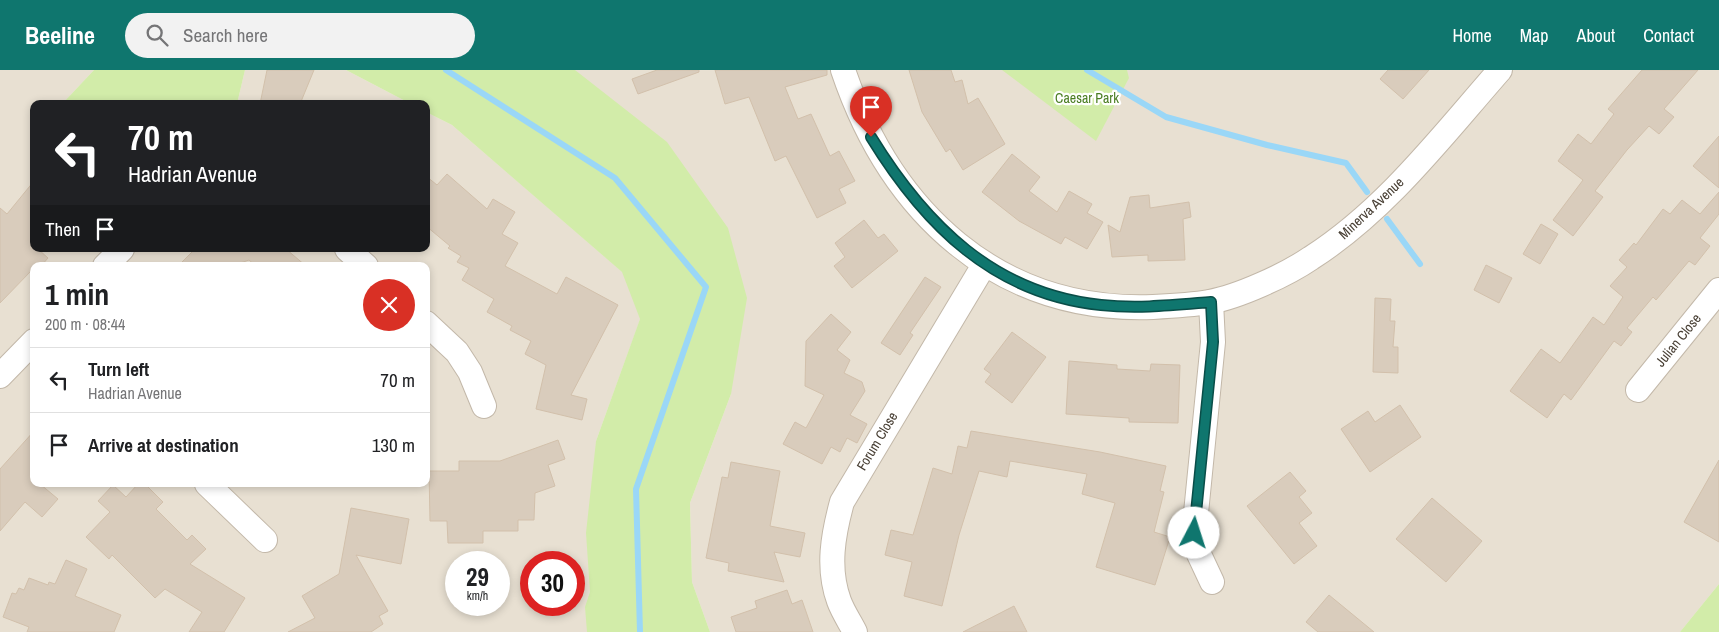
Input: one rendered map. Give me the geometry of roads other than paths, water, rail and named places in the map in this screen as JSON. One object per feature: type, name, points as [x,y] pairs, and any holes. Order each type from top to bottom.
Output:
[{"type":"street","name":"Minerva Avenue","points":[[843,70],[852,98],[890,170],[936,223],[984,265],[1041,292],[1101,305],[1136,307],[1211,302],[1273,279],[1311,258],[1346,233],[1415,166],[1500,70]]},
{"type":"street","points":[[109,262],[119,252]]},
{"type":"street","points":[[350,252],[362,262]]},
{"type":"street","name":"Forum Close","points":[[855,632],[839,601],[832,567],[833,533],[842,502],[984,265]]},
{"type":"street","name":"Julian Close","points":[[1638,390],[1719,290]]},
{"type":"street","points":[[1211,302],[1213,342],[1194,533],[1197,550],[1212,582]]},
{"type":"street","points":[[430,327],[457,352],[470,372],[484,406]]},
{"type":"street","points":[[0,376],[30,345]]},
{"type":"street","points":[[210,487],[265,540]]},
{"type":"waterway","points":[[446,70],[615,178],[706,287],[636,489],[640,632]]},
{"type":"waterway","points":[[1087,70],[1166,117],[1267,145],[1346,163],[1367,192]]},
{"type":"waterway","points":[[1387,219],[1420,264]]},
{"type":"park label","name":"Caesar Park","points":[[1087,98]]}]
